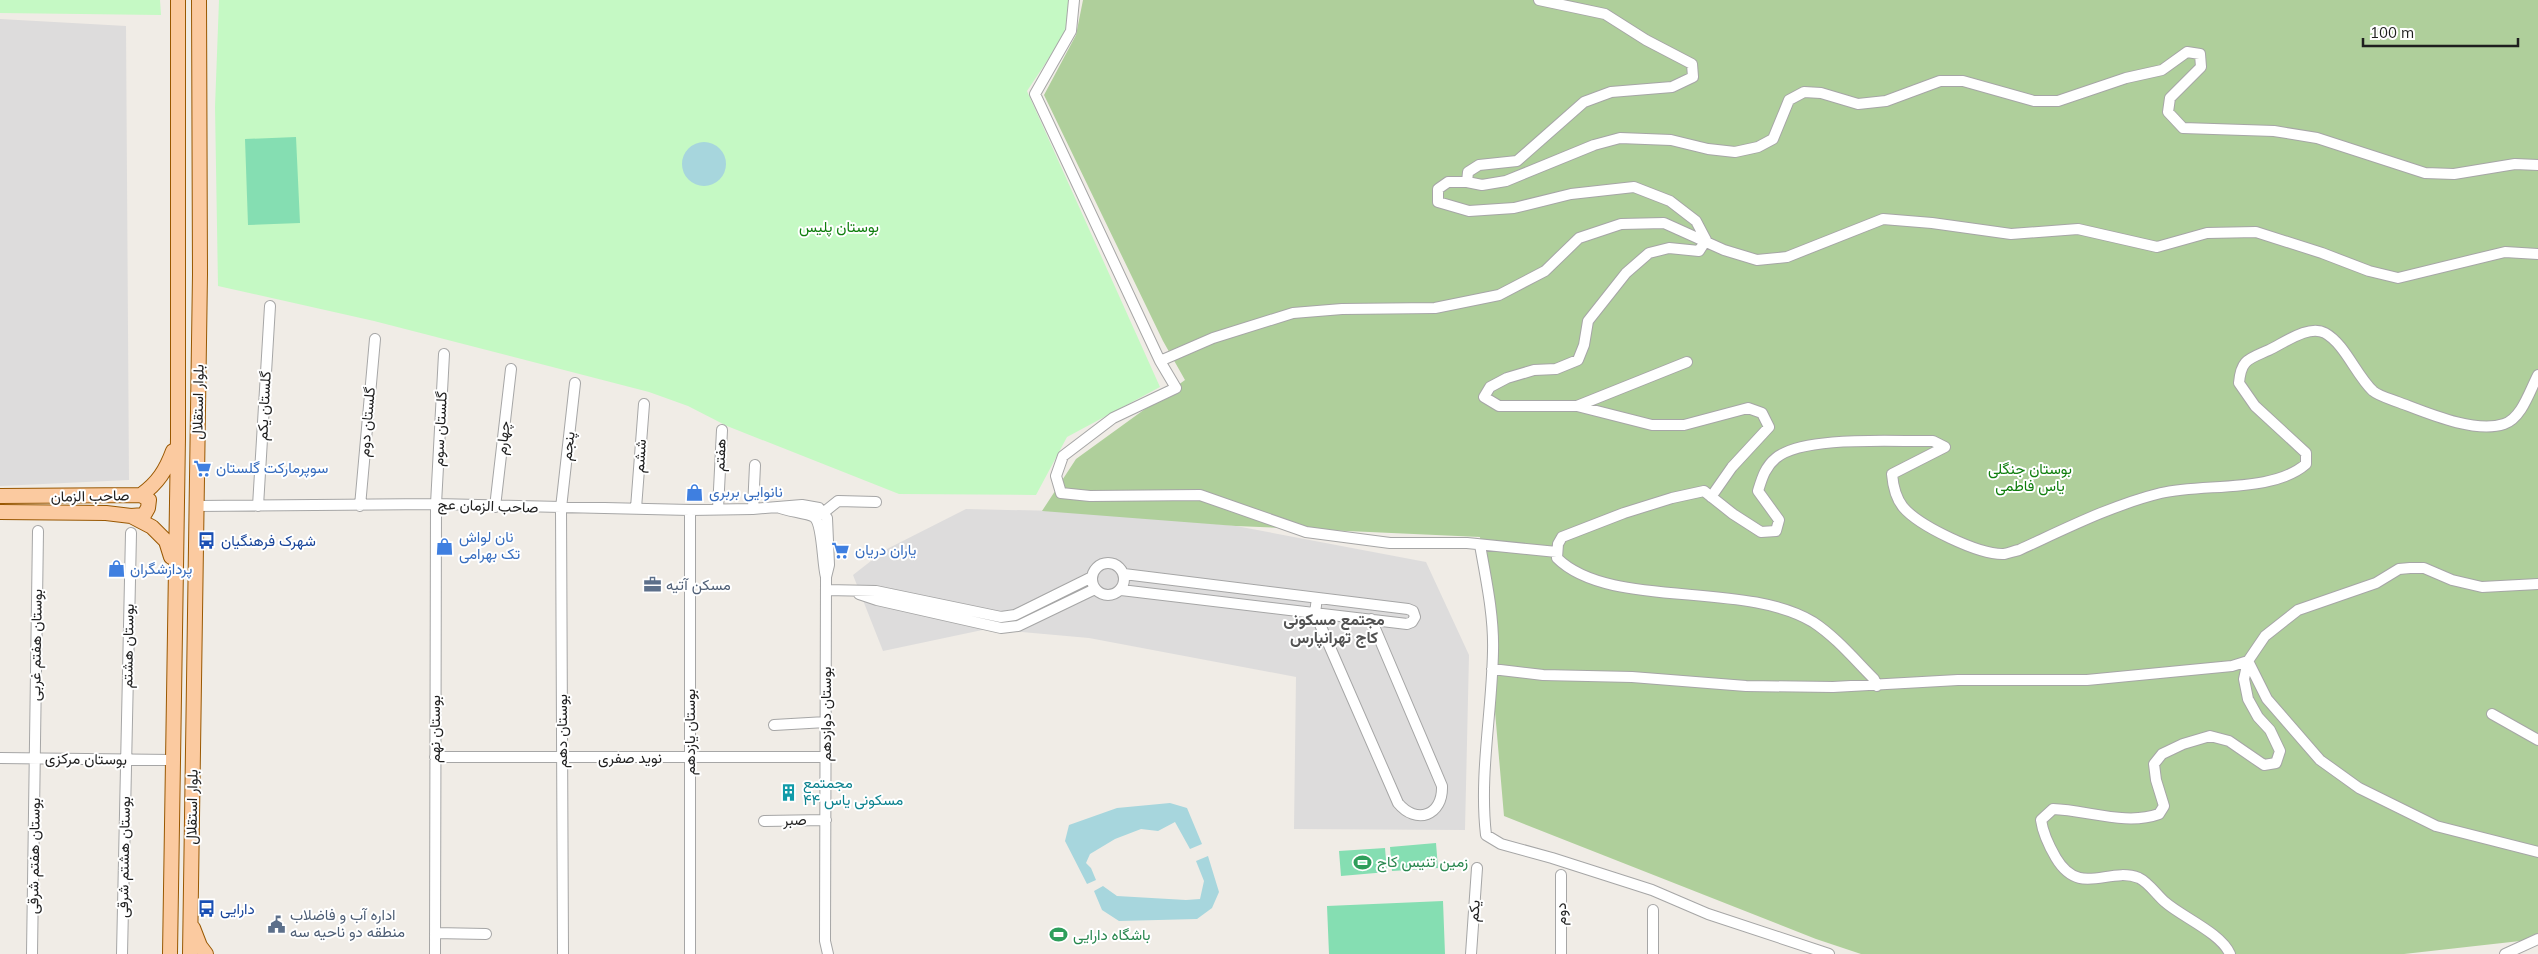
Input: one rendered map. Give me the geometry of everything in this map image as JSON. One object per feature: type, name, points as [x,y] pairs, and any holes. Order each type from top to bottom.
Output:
[{"type":"main road","name":"بلوار استقلال","points":[[170,954],[174,568],[178,438],[178,0]]},
{"type":"main road","name":"بلوار استقلال","points":[[190,954],[189,918],[194,721],[200,274],[199,0]]},
{"type":"main road","name":"صاحب الزمان","points":[[0,496],[140,495],[154,486],[167,468],[178,438]]},
{"type":"main road","points":[[131,516],[144,515],[148,508],[149,500],[140,495]]},
{"type":"main road","name":"صاحب الزمان","points":[[0,512],[106,513],[131,516],[152,527],[166,541],[174,568]]},
{"type":"main road","points":[[173,722],[178,733],[184,736],[194,721]]},
{"type":"main road","points":[[172,760],[193,760]]},
{"type":"main road","points":[[189,918],[200,946],[206,954]]},
{"type":"main road","points":[[164,954],[170,939]]},
{"type":"street","points":[[1074,0],[1071,31],[1035,94],[1160,360],[1176,388],[1113,418],[1064,456],[1056,476],[1062,493],[1090,496],[1200,495],[1306,532],[1390,542],[1480,545],[1557,552]]},
{"type":"street","points":[[1466,182],[1468,172],[1479,165],[1517,161],[1584,102],[1611,92],[1672,87],[1693,77],[1692,64],[1646,40],[1605,14],[1539,0]]},
{"type":"street","points":[[1706,240],[1696,221],[1670,201],[1634,187],[1571,194],[1514,208],[1469,211],[1438,202],[1438,189],[1448,182],[1466,182],[1482,185],[1506,181],[1594,145],[1620,138],[1671,140],[1708,149],[1735,152],[1758,147],[1773,138],[1789,100],[1804,92],[1821,93],[1858,104],[1886,101],[1940,81],[1963,81],[2034,101],[2058,101],[2126,78],[2162,70],[2187,52],[2200,54],[2201,67],[2170,98],[2168,112],[2183,128],[2274,131],[2317,138],[2425,173],[2454,174],[2515,164],[2538,165]]},
{"type":"street","points":[[1160,360],[1213,338],[1293,313],[1342,308],[1435,308],[1498,294],[1545,271],[1579,238],[1621,224],[1664,222],[1724,250],[1757,260],[1787,257],[1883,219],[1932,222],[2011,234],[2078,229],[2157,247],[2208,234],[2256,232],[2322,253],[2369,271],[2398,278],[2505,252],[2538,254]]},
{"type":"street","points":[[1706,240],[1698,251],[1670,248],[1649,253],[1626,273],[1588,320],[1584,346],[1578,360],[1556,369],[1534,370],[1507,378],[1490,388],[1484,397],[1499,406],[1577,406],[1652,425],[1684,425],[1748,408],[1762,413],[1769,427],[1732,467],[1711,496]]},
{"type":"street","name":"گلستان یکم","points":[[258,506],[270,306]]},
{"type":"street","points":[[1877,686],[1874,679],[1838,642],[1812,622],[1776,607],[1636,588],[1589,579],[1566,567],[1557,558],[1558,544],[1562,537],[1588,526],[1672,498],[1704,491],[1733,514],[1761,532],[1776,531],[1779,520],[1758,490],[1763,473],[1775,458],[1790,450],[1816,444],[1934,441],[1946,448],[1892,474],[1893,491],[1903,507],[1955,542],[1987,552],[2004,554],[2019,550],[2123,506],[2162,493],[2249,484],[2279,479],[2297,471],[2306,464],[2306,453],[2255,406],[2239,383],[2240,368],[2250,359],[2310,330],[2324,333],[2339,345],[2351,366],[2374,392],[2438,418],[2470,424],[2504,424],[2516,416],[2538,375]]},
{"type":"street","name":"گلستان دوم","points":[[360,506],[375,339]]},
{"type":"street","name":"گلستان سوم","points":[[436,504],[444,354]]},
{"type":"street","points":[[1577,406],[1687,362]]},
{"type":"street","name":"چهارم","points":[[495,507],[511,369]]},
{"type":"street","name":"پنجم","points":[[561,508],[575,383]]},
{"type":"street","name":"ششم","points":[[636,508],[644,404]]},
{"type":"street","name":"هفتم","points":[[718,509],[722,430]]},
{"type":"street","points":[[753,509],[755,465]]},
{"type":"street","points":[[779,508],[802,505],[819,508],[823,513],[838,501],[876,502]]},
{"type":"street","name":"صاحب الزمان عج","points":[[196,506],[436,504],[495,507],[690,510],[779,508]]},
{"type":"street","name":"بوستان نهم","points":[[435,954],[436,504]]},
{"type":"street","name":"بوستان دهم","points":[[561,508],[562,954]]},
{"type":"street","name":"بوستان دوازدهم","points":[[779,508],[813,516],[819,524],[822,563],[826,577]]},
{"type":"street","name":"بوستان یازدهم","points":[[690,510],[690,954]]},
{"type":"street","name":"بوستان دوازدهم","points":[[823,513],[828,518],[829,565],[826,577],[825,941],[828,954]]},
{"type":"street","name":"بوستان هفتم غربی","points":[[35,758],[38,531]]},
{"type":"street","name":"بوستان هشتم","points":[[126,759],[131,533]]},
{"type":"street","points":[[1480,545],[1493,650],[1483,807],[1486,835],[1501,844],[1652,890],[1708,914],[1829,954]]},
{"type":"street","points":[[826,590],[854,592],[876,590],[1001,617],[1015,615],[1092,577],[1099,566],[1106,563],[1119,567],[1124,574],[1125,582],[1121,590],[1110,596],[1101,595],[1095,589],[1092,577]]},
{"type":"street","points":[[2230,954],[2213,935],[2172,908],[2141,878],[2128,876],[2079,880],[2062,868],[2048,844],[2041,820],[2053,809],[2127,818],[2148,818],[2159,814],[2164,806],[2156,780],[2154,764],[2162,754],[2182,744],[2210,736],[2229,741],[2264,765],[2276,763],[2280,751],[2248,699],[2244,679],[2248,661],[2265,636],[2298,610],[2376,583],[2399,569],[2424,568],[2452,580],[2482,587],[2538,584]]},
{"type":"street","points":[[1121,590],[1407,624],[1414,620],[1414,614],[1408,609],[1124,574]]},
{"type":"street","points":[[854,592],[877,600],[1001,628],[1018,626],[1095,589]]},
{"type":"street","points":[[1317,598],[1315,613],[1398,803],[1404,810],[1413,815],[1422,815],[1431,812],[1438,805],[1442,796],[1442,786],[1371,619]]},
{"type":"street","points":[[1492,669],[1543,675],[1632,677],[1746,686],[1877,686],[1958,680],[2087,680],[2123,678],[2232,666],[2248,661]]},
{"type":"street","points":[[2248,661],[2267,699],[2320,760],[2359,788],[2436,826],[2538,852]]},
{"type":"street","points":[[2492,714],[2538,740]]},
{"type":"street","points":[[774,725],[826,722]]},
{"type":"street","name":"نوید صفری","points":[[435,757],[826,757]]},
{"type":"street","name":"بوستان مرکزی","points":[[0,758],[172,760]]},
{"type":"street","name":"بوستان هفتم شرقی","points":[[32,954],[35,758]]},
{"type":"street","name":"بوستان هشتم شرقی","points":[[122,954],[126,759]]},
{"type":"street","name":"صبر","points":[[764,821],[826,820]]},
{"type":"street","name":"یکم","points":[[1471,954],[1477,868]]},
{"type":"street","name":"دوم","points":[[1561,875],[1561,954]]},
{"type":"street","points":[[1653,910],[1653,954]]},
{"type":"street","points":[[435,933],[486,934]]},
{"type":"street","points":[[2505,954],[2538,939]]},
{"type":"street","name":"بوستان دوازدهم","points":[[821,954],[825,941]]},
{"type":"shaded area","points":[[0,19],[126,26],[129,480],[0,486]]},
{"type":"shaded area","points":[[966,509],[1104,512],[1236,526],[1426,562],[1469,655],[1465,830],[1294,829],[1296,677],[1089,638],[987,629],[883,651],[853,575],[885,550]]},
{"type":"green space","points":[[0,0],[160,0],[161,15],[0,13]]},
{"type":"green space","name":"بوستان پلیس","points":[[219,0],[1069,0],[1067,31],[1027,91],[1160,387],[1067,437],[1036,495],[899,494],[727,426],[688,406],[649,392],[374,321],[218,286],[215,107]]},
{"type":"green space","name":"بوستان جنگلی یاس فاطمی","points":[[1083,0],[2538,0],[2538,933],[2529,940],[2404,954],[1861,954],[1816,939],[1504,816],[1480,537],[1236,526],[1042,511],[1076,459],[1185,380],[1163,341],[1044,95],[1076,35]]},
{"type":"green space","points":[[296,137],[300,223],[248,225],[245,139]]},
{"type":"green space","name":"زمین تنیس کاج","points":[[1436,843],[1438,868],[1392,871],[1390,847]]},
{"type":"green space","name":"زمین تنیس کاج","points":[[1385,848],[1387,872],[1341,876],[1339,851]]},
{"type":"green space","points":[[1443,901],[1445,954],[1329,954],[1327,906]]},
{"type":"water","points":[[704,142],[716,146],[722,152],[726,164],[722,176],[716,182],[704,186],[692,182],[686,176],[682,164],[686,152],[692,146]]},
{"type":"water","points":[[1170,803],[1187,808],[1202,844],[1190,849],[1175,822],[1158,831],[1141,829],[1115,839],[1090,854],[1086,863],[1091,868],[1096,880],[1087,884],[1065,841],[1069,825],[1117,808]]},
{"type":"water","points":[[1208,856],[1219,892],[1212,908],[1197,919],[1119,921],[1102,910],[1094,891],[1103,886],[1117,896],[1186,900],[1200,899],[1204,881],[1196,861]]},
{"type":"place","name":"سوپرمارکت گلستان","points":[[202,468]]},
{"type":"place","name":"نانوایی بربری","points":[[695,492]]},
{"type":"place","name":"شهرک فرهنگیان","points":[[207,541]]},
{"type":"place","name":"نان‌ لواش‌ تک‌ بهرامی","points":[[445,546]]},
{"type":"place","name":"یاران دریان","points":[[841,550]]},
{"type":"place","name":"پردازشگران","points":[[116,569]]},
{"type":"place","name":"مسکن آتیه","points":[[652,585]]},
{"type":"place","name":"مجمتمع مسکونی یاس ۴۴","points":[[789,792]]},
{"type":"place","name":"زمین تنیس کاج","points":[[1363,862]]},
{"type":"place","name":"دارایی","points":[[206,909]]},
{"type":"place","name":"اداره آب و فاضلاب منطقه دو ناحیه سه","points":[[276,924]]},
{"type":"place","name":"باشگاه دارایی","points":[[1059,935]]},
{"type":"district","name":"مجتمع مسکونی کاج تهرانپارس","points":[[1334,628]]}]
